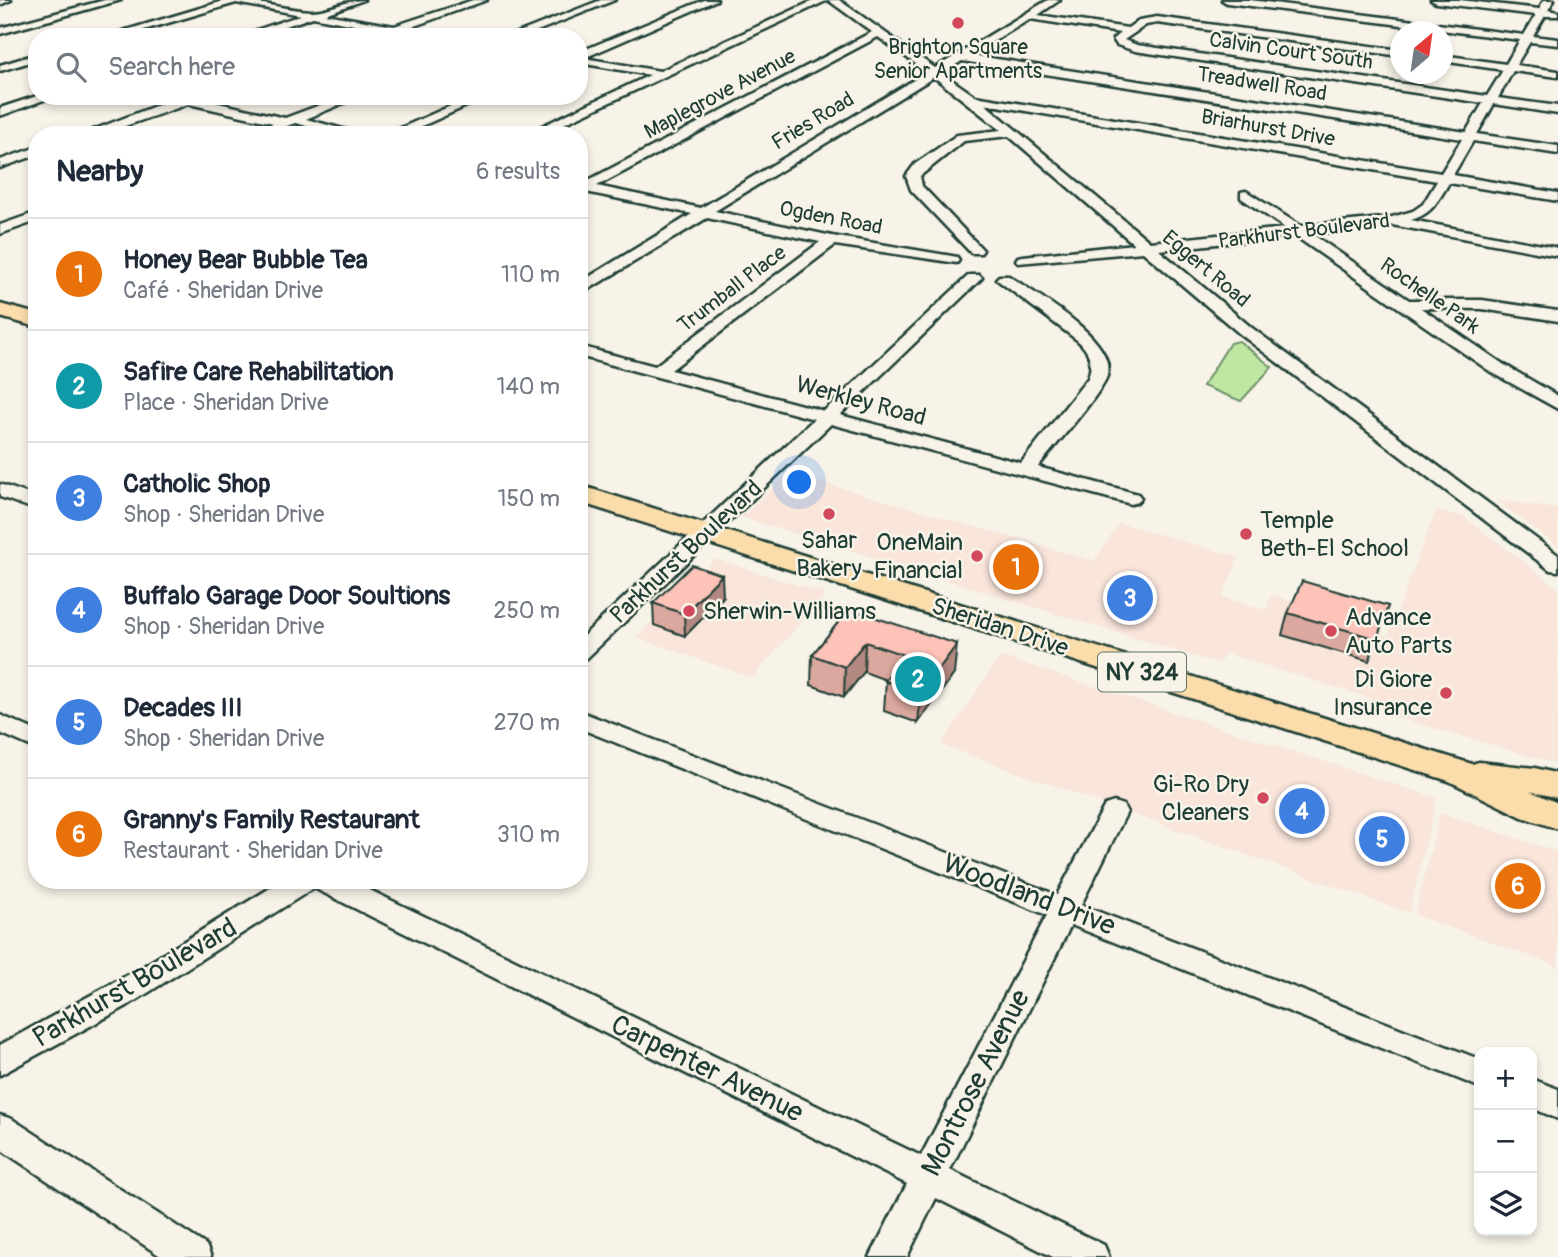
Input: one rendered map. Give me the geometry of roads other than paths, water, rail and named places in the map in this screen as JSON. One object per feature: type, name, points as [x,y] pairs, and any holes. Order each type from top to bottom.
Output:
[{"type":"main road","points":[[0,310],[28,318]]},
{"type":"main road","name":"Sheridan Drive","points":[[588,496],[1461,772],[1534,808],[1558,816]]},
{"type":"main road","name":"Sheridan Drive","points":[[1461,772],[1535,780],[1558,786]]},
{"type":"street","points":[[0,2],[6,0]]},
{"type":"street","points":[[0,31],[117,0]]},
{"type":"street","points":[[139,28],[236,0],[390,28]]},
{"type":"street","points":[[269,28],[359,0]]},
{"type":"street","points":[[398,28],[482,0]]},
{"type":"street","points":[[536,28],[610,0]]},
{"type":"street","points":[[588,54],[712,0]]},
{"type":"street","points":[[548,126],[823,0]]},
{"type":"street","name":"Eggert Road","points":[[833,0],[972,99],[1246,331],[1558,565]]},
{"type":"street","name":"Fries Road","points":[[588,284],[1055,0]]},
{"type":"street","points":[[1227,0],[1558,43]]},
{"type":"street","points":[[1436,0],[1545,6],[1558,15]]},
{"type":"street","name":"Parkhurst Boulevard","points":[[1023,260],[1393,221],[1424,210],[1446,178],[1545,6]]},
{"type":"street","points":[[1027,16],[1129,31],[1143,22],[1161,20],[1390,51]]},
{"type":"street","name":"Calvin Court South","points":[[1129,31],[1118,41],[1135,48],[1558,110]]},
{"type":"street","name":"Maplegrove Avenue","points":[[588,183],[878,33]]},
{"type":"street","points":[[0,56],[28,63]]},
{"type":"street","name":"Treadwell Road","points":[[960,57],[1558,150]]},
{"type":"street","points":[[0,68],[28,59]]},
{"type":"street","points":[[1453,59],[1558,74]]},
{"type":"street","points":[[588,60],[661,74]]},
{"type":"street","name":"Briarhurst Drive","points":[[972,99],[1558,197]]},
{"type":"street","points":[[0,112],[28,103]]},
{"type":"street","points":[[112,126],[174,105]]},
{"type":"street","points":[[223,105],[315,126]]},
{"type":"street","points":[[276,126],[332,105]]},
{"type":"street","points":[[412,126],[462,105]]},
{"type":"street","points":[[992,251],[916,187],[913,176],[920,167],[961,138],[1014,132]]},
{"type":"street","points":[[0,164],[28,155]]},
{"type":"street","name":"Ogden Road","points":[[588,189],[832,240],[952,260]]},
{"type":"street","name":"Rochelle Park","points":[[1245,195],[1497,369],[1558,404]]},
{"type":"street","points":[[0,230],[28,219]]},
{"type":"street","points":[[1393,221],[1558,251]]},
{"type":"street","name":"Trumball Place","points":[[658,372],[832,240]]},
{"type":"street","points":[[992,251],[1023,260],[1025,270],[1017,276],[1003,279],[974,278],[953,268],[952,260],[960,253],[992,251]]},
{"type":"street","name":"Parkhurst Boulevard","points":[[588,644],[830,418],[974,278]]},
{"type":"street","points":[[1003,279],[1083,336],[1092,344],[1100,361],[1097,379],[1026,470]]},
{"type":"street","points":[[1406,305],[1483,303],[1558,316]]},
{"type":"street","name":"Werkley Road","points":[[588,353],[1131,498]]},
{"type":"street","points":[[0,490],[28,501]]},
{"type":"street","points":[[0,723],[28,737]]},
{"type":"street","name":"Woodland Drive","points":[[588,723],[1474,1071]]},
{"type":"street","name":"Montrose Avenue","points":[[888,1257],[1114,812]]},
{"type":"street","name":"Parkhurst Boulevard","points":[[0,1061],[130,990],[214,940],[290,889]]},
{"type":"street","name":"Carpenter Avenue","points":[[341,889],[1091,1257]]},
{"type":"street","points":[[1537,1095],[1558,1104]]},
{"type":"street","points":[[0,1130],[193,1257]]},
{"type":"place","name":"Brighton Square Senior Apartments","points":[[958,23]]},
{"type":"place","name":"Sahar Bakery","points":[[829,514]]},
{"type":"place","name":"Temple Beth-El School","points":[[1246,534]]},
{"type":"place","name":"OneMain Financial","points":[[977,556]]},
{"type":"place","name":"Honey Bear Bubble Tea","points":[[1016,567]]},
{"type":"place","name":"Catholic Shop","points":[[1130,598]]},
{"type":"place","name":"Sherwin-Williams","points":[[689,611]]},
{"type":"place","name":"Advance Auto Parts","points":[[1331,631]]},
{"type":"place","name":"Safire Care Rehabilitation","points":[[918,679]]},
{"type":"place","name":"Di Giore Insurance","points":[[1446,693]]},
{"type":"place","name":"Gi-Ro Dry Cleaners","points":[[1263,798]]},
{"type":"place","name":"Buffalo Garage Door Soultions","points":[[1302,811]]},
{"type":"place","name":"Decades III","points":[[1382,839]]},
{"type":"place","name":"Granny's Family Restaurant","points":[[1518,886]]}]
